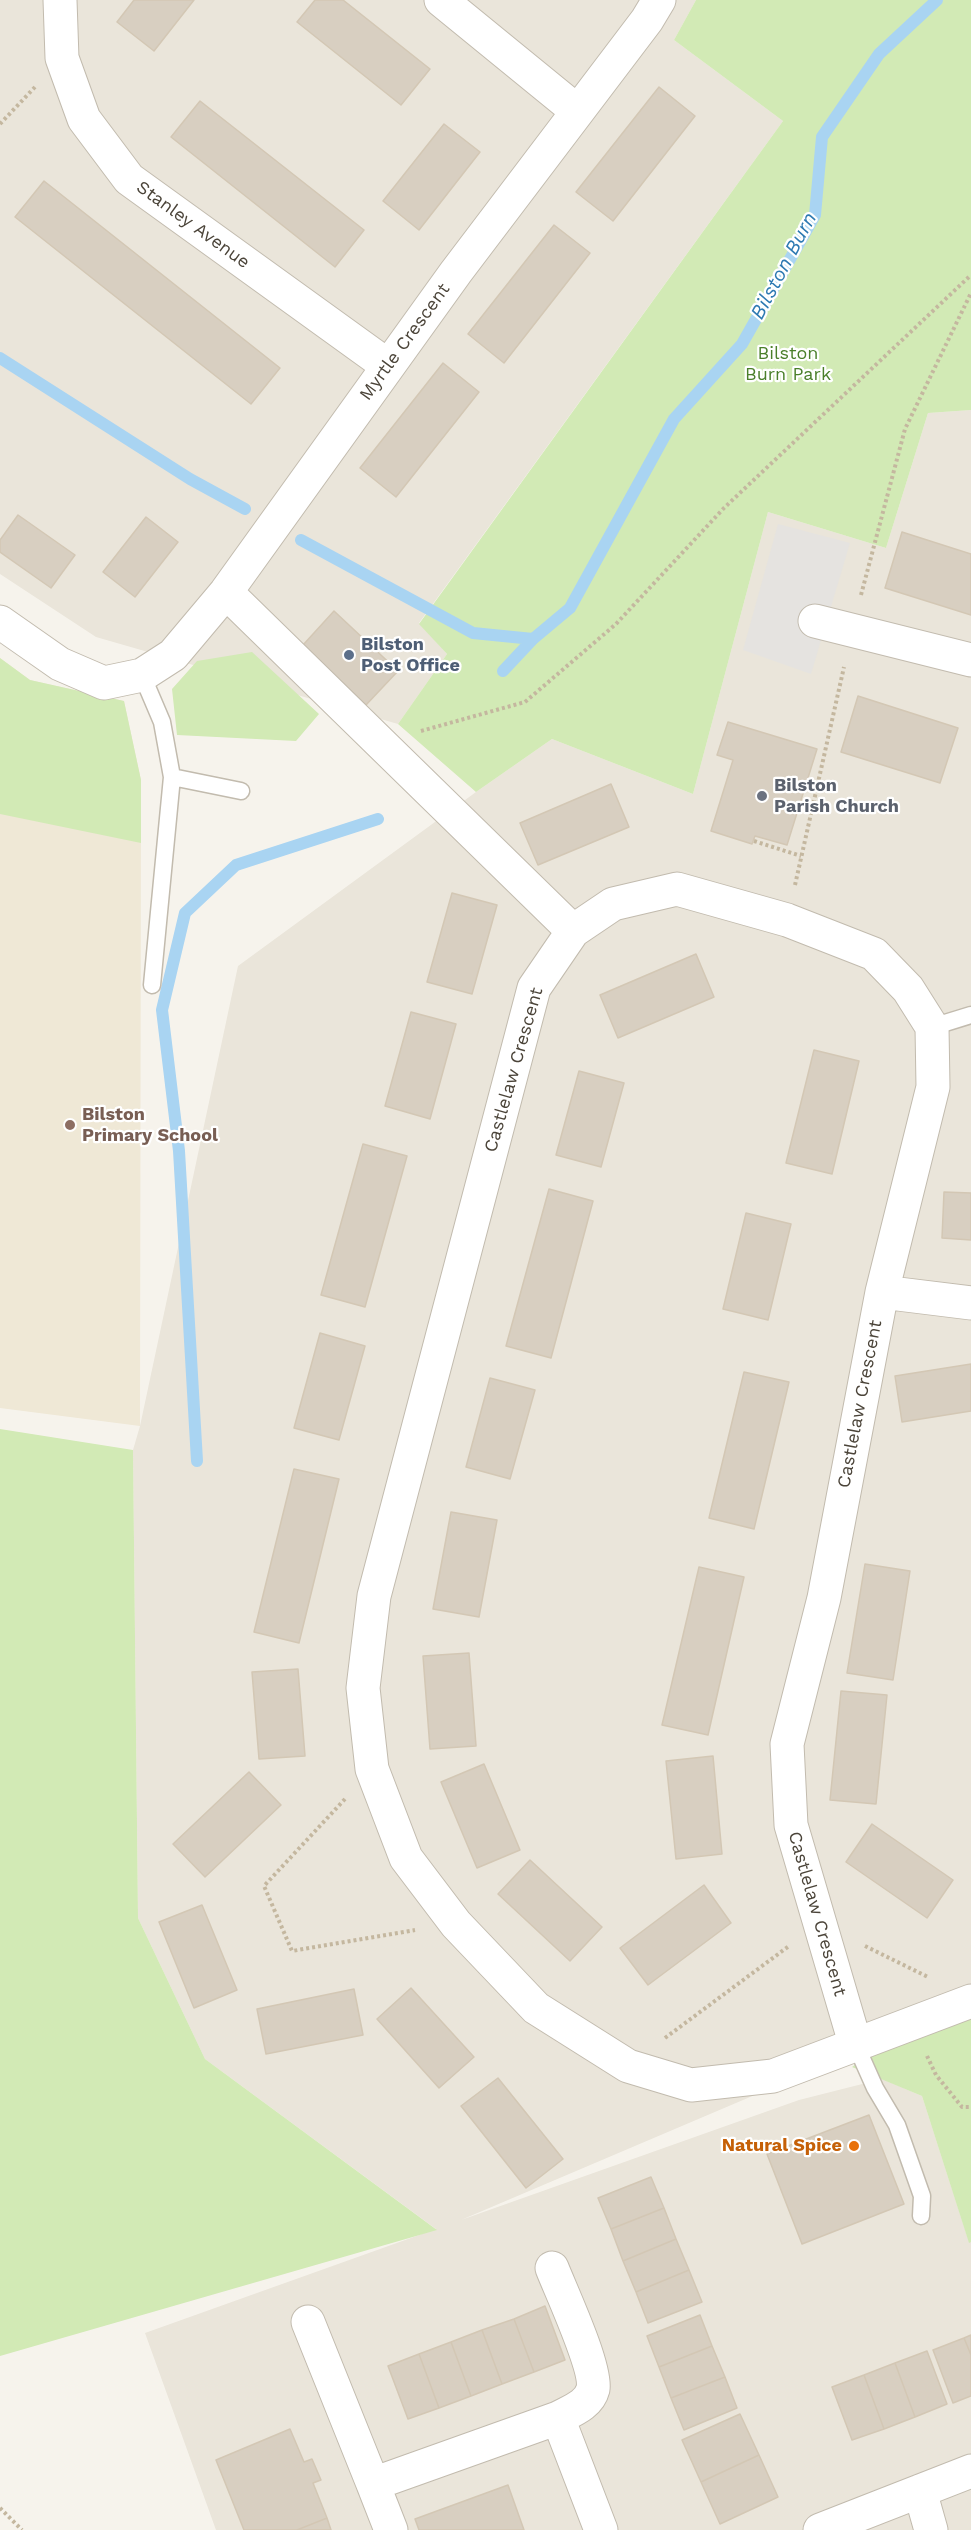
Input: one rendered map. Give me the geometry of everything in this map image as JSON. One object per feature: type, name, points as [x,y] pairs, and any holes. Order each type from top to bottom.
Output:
[{"type":"street","name":"Stanley Avenue","points":[[60,0],[62,58],[84,119],[129,179],[388,366]]},
{"type":"street","points":[[441,0],[577,111]]},
{"type":"street","name":"Myrtle Crescent","points":[[142,675],[173,655],[226,592],[388,366],[647,20],[659,0]]},
{"type":"street","points":[[226,592],[573,931]]},
{"type":"street","points":[[815,621],[971,660]]},
{"type":"street","points":[[0,622],[60,664],[105,683],[142,675]]},
{"type":"street","name":"Castlelaw Crescent","points":[[855,2043],[791,1825],[787,1744],[824,1598],[882,1292],[933,1087],[932,1027],[908,989],[874,954],[787,920],[677,889],[613,904],[573,931],[534,988],[374,1596],[363,1688],[372,1769],[406,1857],[456,1924],[536,2008],[628,2066],[691,2085],[773,2076],[855,2043],[971,2001]]},
{"type":"street","points":[[882,1292],[971,1303]]},
{"type":"street","points":[[373,2484],[558,2418],[582,2407],[593,2389],[591,2367],[552,2268]]},
{"type":"street","points":[[308,2322],[391,2530]]},
{"type":"street","points":[[558,2418],[601,2530]]},
{"type":"street","points":[[820,2530],[971,2471]]},
{"type":"street","points":[[920,2491],[931,2530]]},
{"type":"lane","points":[[142,675],[162,722],[172,777],[152,986]]},
{"type":"lane","points":[[172,777],[241,791]]},
{"type":"lane","points":[[932,1027],[971,1015]]},
{"type":"lane","points":[[855,2043],[875,2088],[897,2125],[922,2196],[921,2216]]},
{"type":"path","points":[[0,124],[62,58]]},
{"type":"path","points":[[381,742],[525,702],[616,624],[724,508],[971,275]]},
{"type":"path","points":[[754,841],[801,856]]},
{"type":"path","points":[[372,1769],[264,1886],[292,1950],[456,1924]]},
{"type":"path","points":[[628,2066],[820,1924],[931,1978]]},
{"type":"path","points":[[912,2023],[936,2075],[962,2108],[971,2107]]},
{"type":"path","points":[[0,2508],[22,2530]]},
{"type":"shaded area","points":[[0,0],[696,0],[674,40],[783,121],[419,623],[447,654],[398,724],[96,637],[0,574]]},
{"type":"shaded area","points":[[971,410],[971,2003],[461,2220],[799,2100],[882,2079],[922,2096],[969,2242],[971,2242],[971,2530],[216,2530],[145,2333],[436,2229],[205,2059],[138,1918],[133,1450],[238,966],[552,739],[693,794],[768,512],[886,548],[928,413]]},
{"type":"shaded area","points":[[778,524],[850,543],[811,674],[743,650]]},
{"type":"shaded area","name":"Bilston Primary School","points":[[0,658],[30,680],[124,701],[141,780],[140,1426],[0,1408]]},
{"type":"green space","name":"Bilston Burn Park","points":[[696,0],[971,0],[971,410],[928,413],[886,548],[768,512],[693,794],[552,739],[476,792],[398,724],[447,654],[419,624],[783,121],[674,40]]},
{"type":"green space","points":[[252,652],[319,714],[296,741],[177,735],[172,689],[197,661]]},
{"type":"green space","points":[[0,658],[30,680],[124,701],[141,780],[141,843],[0,814]]},
{"type":"green space","points":[[0,1429],[133,1450],[138,1918],[205,2059],[437,2230],[0,2356]]},
{"type":"green space","points":[[971,2014],[971,2242],[969,2243],[922,2096],[852,2067],[876,2049]]},
{"type":"building","points":[[134,0],[194,0],[154,51],[117,22]]},
{"type":"building","points":[[315,0],[343,0],[430,69],[401,105],[297,22]]},
{"type":"building","points":[[659,87],[695,116],[613,221],[576,192]]},
{"type":"building","points":[[200,101],[364,230],[335,267],[171,137]]},
{"type":"building","points":[[444,124],[480,152],[419,230],[383,201]]},
{"type":"building","points":[[44,181],[280,368],[251,404],[15,217]]},
{"type":"building","points":[[554,225],[590,253],[504,363],[468,334]]},
{"type":"building","points":[[443,363],[479,392],[396,497],[360,468]]},
{"type":"building","points":[[18,515],[75,555],[51,588],[0,552],[0,540]]},
{"type":"building","points":[[146,517],[178,542],[135,597],[103,572]]},
{"type":"building","points":[[902,532],[971,554],[971,615],[885,588]]},
{"type":"building","points":[[334,611],[398,671],[366,705],[303,645]]},
{"type":"building","points":[[858,696],[958,728],[940,783],[841,752]]},
{"type":"building","name":"Bilston Parish Church","points":[[728,722],[817,749],[787,845],[755,836],[752,844],[711,831],[733,760],[717,755]]},
{"type":"building","points":[[611,784],[629,827],[538,865],[520,823]]},
{"type":"building","points":[[452,893],[497,905],[472,994],[427,982]]},
{"type":"building","points":[[696,954],[714,997],[618,1038],[600,995]]},
{"type":"building","points":[[411,1012],[456,1024],[430,1119],[385,1106]]},
{"type":"building","points":[[814,1050],[859,1061],[832,1174],[786,1163]]},
{"type":"building","points":[[579,1071],[624,1083],[601,1167],[556,1155]]},
{"type":"building","points":[[363,1144],[407,1156],[365,1307],[321,1295]]},
{"type":"building","points":[[549,1189],[593,1201],[551,1358],[506,1346]]},
{"type":"building","points":[[944,1192],[971,1193],[971,1240],[942,1238]]},
{"type":"building","points":[[746,1213],[791,1224],[768,1320],[723,1309]]},
{"type":"building","points":[[320,1333],[365,1346],[339,1440],[294,1428]]},
{"type":"building","points":[[971,1364],[971,1411],[902,1422],[895,1376]]},
{"type":"building","points":[[744,1372],[789,1382],[754,1529],[709,1518]]},
{"type":"building","points":[[490,1378],[535,1390],[510,1479],[466,1467]]},
{"type":"building","points":[[294,1469],[339,1479],[299,1643],[254,1632]]},
{"type":"building","points":[[451,1512],[497,1520],[479,1617],[433,1609]]},
{"type":"building","points":[[865,1564],[910,1571],[893,1680],[847,1673]]},
{"type":"building","points":[[699,1567],[744,1577],[708,1735],[662,1725]]},
{"type":"building","points":[[469,1653],[476,1746],[430,1749],[423,1656]]},
{"type":"building","points":[[298,1669],[305,1756],[259,1759],[252,1672]]},
{"type":"building","points":[[841,1691],[887,1695],[876,1804],[830,1800]]},
{"type":"building","points":[[713,1756],[722,1854],[676,1859],[666,1761]]},
{"type":"building","points":[[484,1764],[520,1850],[477,1868],[441,1782]]},
{"type":"building","points":[[249,1772],[281,1805],[205,1877],[173,1844]]},
{"type":"building","points":[[872,1824],[953,1880],[927,1918],[846,1862]]},
{"type":"building","points":[[530,1860],[602,1927],[570,1961],[498,1894]]},
{"type":"building","points":[[704,1885],[731,1923],[648,1985],[620,1948]]},
{"type":"building","points":[[202,1905],[237,1990],[194,2008],[159,1922]]},
{"type":"building","points":[[411,1988],[474,2057],[439,2088],[377,2019]]},
{"type":"building","points":[[354,1989],[363,2035],[266,2054],[257,2009]]},
{"type":"building","points":[[498,2078],[563,2159],[526,2188],[461,2106]]},
{"type":"building","points":[[869,2115],[904,2204],[802,2244],[767,2154]]},
{"type":"building","points":[[651,2177],[664,2208],[611,2229],[598,2198]]},
{"type":"building","points":[[664,2208],[676,2239],[623,2261],[611,2229]]},
{"type":"building","points":[[676,2239],[689,2270],[636,2292],[623,2261]]},
{"type":"building","points":[[689,2270],[702,2302],[648,2323],[636,2292]]},
{"type":"building","points":[[545,2306],[565,2360],[534,2372],[514,2319]]},
{"type":"building","points":[[700,2315],[712,2346],[659,2367],[647,2336]]},
{"type":"building","points":[[514,2319],[534,2372],[502,2384],[482,2330]]},
{"type":"building","points":[[482,2330],[502,2384],[471,2396],[451,2342]]},
{"type":"building","points":[[971,2335],[971,2355],[964,2338]]},
{"type":"building","points":[[964,2338],[971,2355],[971,2396],[953,2403],[933,2350]]},
{"type":"building","points":[[451,2342],[471,2396],[439,2408],[419,2354]]},
{"type":"building","points":[[712,2346],[725,2377],[671,2398],[659,2367]]},
{"type":"building","points":[[927,2351],[947,2404],[915,2417],[895,2363]]},
{"type":"building","points":[[419,2354],[439,2408],[408,2419],[388,2366]]},
{"type":"building","points":[[895,2363],[915,2417],[884,2429],[864,2375]]},
{"type":"building","points":[[864,2375],[884,2429],[852,2440],[832,2387]]},
{"type":"building","points":[[725,2377],[737,2408],[684,2430],[671,2398]]},
{"type":"building","points":[[740,2414],[759,2455],[701,2482],[682,2440]]},
{"type":"building","points":[[290,2429],[304,2462],[312,2459],[321,2480],[313,2483],[327,2518],[297,2530],[244,2530],[216,2460]]},
{"type":"building","points":[[759,2455],[778,2497],[720,2524],[701,2482]]},
{"type":"building","points":[[508,2485],[524,2530],[419,2530],[415,2519]]},
{"type":"building","points":[[327,2518],[331,2530],[297,2530]]},
{"type":"waterway","name":"Bilston Burn","points":[[503,671],[533,639],[570,608],[674,419],[742,344],[815,215],[822,137],[879,54],[937,0]]},
{"type":"waterway","points":[[0,358],[190,479],[245,509]]},
{"type":"waterway","points":[[301,540],[473,633],[533,639]]},
{"type":"waterway","points":[[197,1461],[179,1151],[162,1010],[185,913],[236,865],[378,819]]},
{"type":"place","name":"Bilston Post Office","points":[[349,655]]},
{"type":"place","name":"Bilston Parish Church","points":[[762,796]]},
{"type":"place","name":"Bilston Primary School","points":[[70,1125]]},
{"type":"place","name":"Natural Spice","points":[[854,2146]]}]
